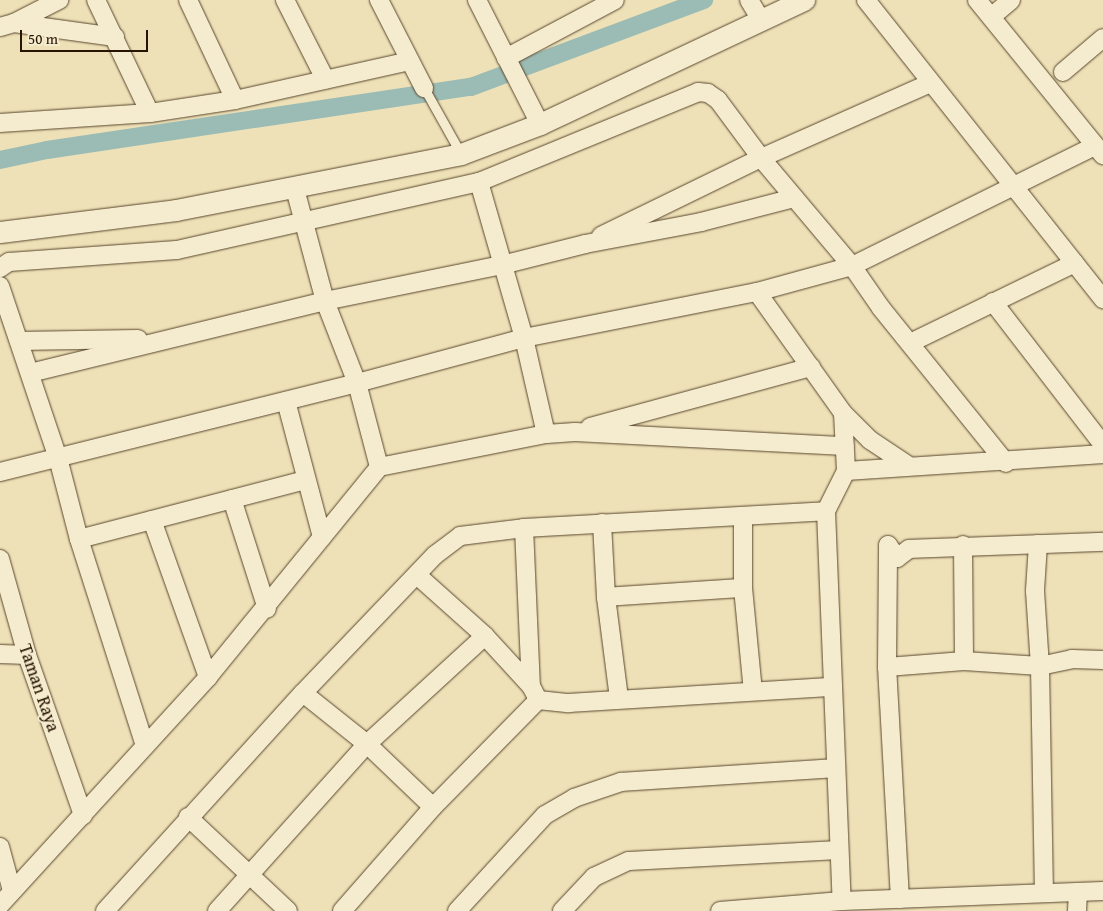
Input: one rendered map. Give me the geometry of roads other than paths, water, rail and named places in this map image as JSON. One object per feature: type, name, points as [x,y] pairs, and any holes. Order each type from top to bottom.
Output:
[{"type":"street","points":[[7,25],[59,0]]},
{"type":"street","points":[[96,0],[150,113]]},
{"type":"street","points":[[188,0],[235,100]]},
{"type":"street","points":[[285,0],[325,79]]},
{"type":"street","points":[[378,0],[424,88]]},
{"type":"street","points":[[477,0],[507,60],[519,79],[540,124]]},
{"type":"street","points":[[507,60],[615,0]]},
{"type":"street","points":[[749,0],[761,20]]},
{"type":"street","points":[[0,232],[176,210],[296,189],[461,154],[540,124],[804,0]]},
{"type":"street","points":[[866,0],[930,83],[1018,187],[1103,299]]},
{"type":"street","points":[[0,472],[357,383],[524,338],[757,292],[852,266],[1018,187],[1099,151],[976,0]]},
{"type":"street","points":[[991,17],[1011,0]]},
{"type":"street","points":[[7,25],[115,37]]},
{"type":"street","points":[[1064,72],[1103,38]]},
{"type":"street","points":[[0,123],[150,113],[235,100],[410,61]]},
{"type":"street","points":[[585,244],[761,158],[930,83]]},
{"type":"street","points":[[0,268],[10,262],[177,250],[479,182],[698,92],[708,93],[718,100],[761,158],[852,266],[910,343],[1006,463]]},
{"type":"street","points":[[479,182],[524,338],[546,434]]},
{"type":"street","points":[[296,189],[302,221],[325,301],[357,383],[379,467]]},
{"type":"street","points":[[30,373],[325,301],[502,265],[585,244],[701,222],[794,198]]},
{"type":"street","points":[[910,343],[1075,263]]},
{"type":"street","points":[[0,286],[58,458],[79,539],[145,746]]},
{"type":"street","points":[[757,292],[843,414],[870,440],[909,466]]},
{"type":"street","points":[[993,302],[1103,446]]},
{"type":"street","points":[[19,341],[173,338]]},
{"type":"street","points":[[575,432],[811,367]]},
{"type":"street","points":[[286,401],[305,480],[322,537]]},
{"type":"street","points":[[842,901],[826,511],[846,471],[843,414]]},
{"type":"street","points":[[0,905],[208,677],[267,609],[379,467],[546,434],[575,432],[846,446]]},
{"type":"street","points":[[846,471],[909,466],[1006,463],[1103,454]]},
{"type":"street","points":[[79,539],[305,480]]},
{"type":"street","points":[[232,499],[267,609]]},
{"type":"street","points":[[105,911],[188,817],[303,693],[418,576],[435,556],[460,536],[524,528],[826,511]]},
{"type":"street","points":[[743,516],[744,588],[753,691]]},
{"type":"street","points":[[152,520],[208,677]]},
{"type":"street","points":[[602,524],[606,597],[619,698]]},
{"type":"street","points":[[342,911],[535,693],[524,528]]},
{"type":"street","points":[[900,899],[887,667],[888,545],[897,558],[910,549],[1103,542]]},
{"type":"street","points":[[1038,544],[1035,591],[1040,666],[1044,893]]},
{"type":"street","points":[[963,546],[964,661]]},
{"type":"street","name":"Taman Raya","points":[[0,559],[27,655],[83,815]]},
{"type":"street","points":[[418,576],[485,636],[535,693],[569,702],[833,687]]},
{"type":"street","points":[[606,597],[744,588]]},
{"type":"street","points":[[217,911],[367,744],[485,636]]},
{"type":"street","points":[[0,654],[27,655]]},
{"type":"street","points":[[887,667],[964,661],[1040,666],[1072,659],[1103,660]]},
{"type":"street","points":[[303,693],[367,744],[434,807]]},
{"type":"street","points":[[457,911],[545,815],[574,798],[621,782],[836,768]]},
{"type":"street","points":[[188,817],[250,873],[288,911]]},
{"type":"street","points":[[0,847],[12,891]]},
{"type":"street","points":[[562,911],[594,877],[629,861],[839,850]]},
{"type":"street","points":[[720,911],[795,908],[842,901],[1103,890]]},
{"type":"street","points":[[1077,911],[1078,892]]},
{"type":"lane","points":[[424,88],[439,120],[461,154]]},
{"type":"waterway","points":[[0,160],[47,150],[471,87],[704,0]]}]
